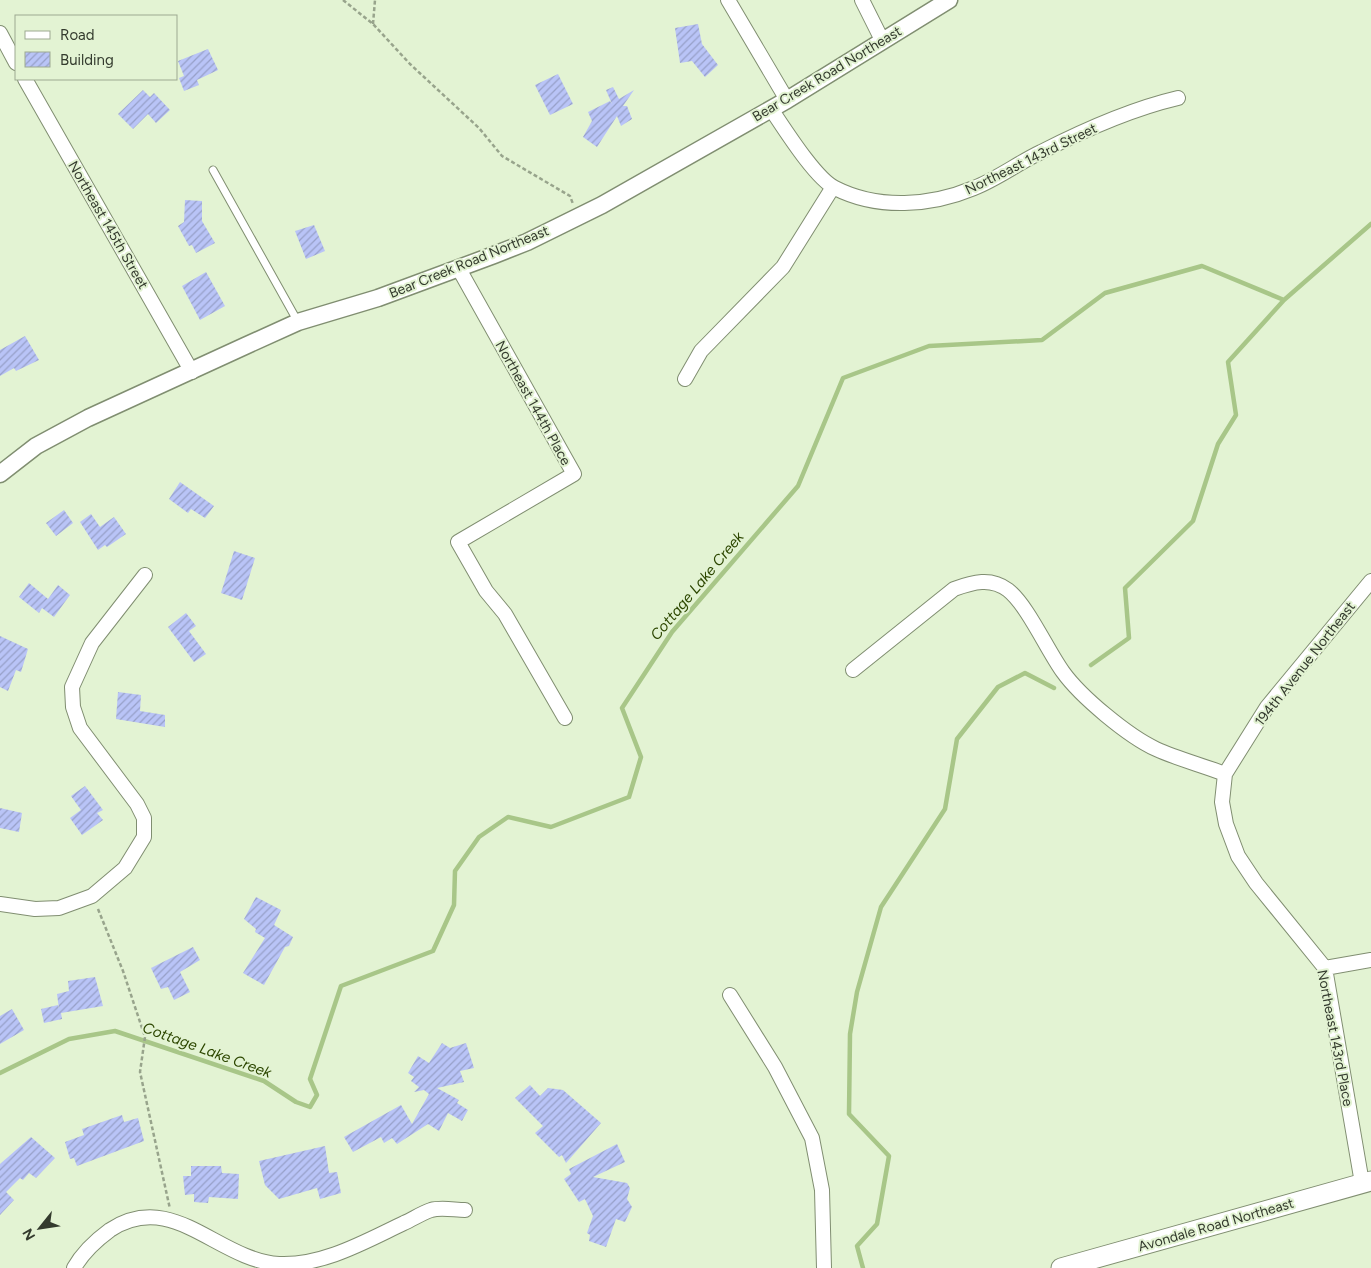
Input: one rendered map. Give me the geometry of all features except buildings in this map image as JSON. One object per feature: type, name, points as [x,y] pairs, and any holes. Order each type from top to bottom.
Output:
[{"type":"main road","name":"Avondale Road Northeast","points":[[1061,1268],[1366,1182]]},
{"type":"street","points":[[728,0],[787,100]]},
{"type":"street","points":[[862,0],[882,40]]},
{"type":"street","name":"Bear Creek Road Northeast","points":[[0,473],[36,446],[88,418],[298,322],[378,298],[527,242],[579,216],[787,100],[949,0]]},
{"type":"street","points":[[0,33],[15,61]]},
{"type":"street","name":"Northeast 145th Street","points":[[26,80],[192,372]]},
{"type":"street","name":"Northeast 143rd Street","points":[[771,109],[802,155],[833,188],[870,200],[925,203],[975,188],[1041,152],[1144,106],[1178,98]]},
{"type":"street","points":[[685,379],[701,351],[783,267],[833,188]]},
{"type":"street","name":"Northeast 144th Place","points":[[459,269],[574,474],[458,542],[486,591],[505,614],[565,718]]},
{"type":"street","points":[[0,904],[35,909],[60,908],[92,896],[125,868],[144,837],[144,818],[137,804],[80,728],[73,708],[72,687],[92,643],[145,575]]},
{"type":"street","points":[[853,670],[954,589],[973,582],[990,581],[1008,590],[1019,603],[1064,674],[1102,713],[1155,748],[1224,774]]},
{"type":"street","name":"194th Avenue Northeast","points":[[1224,774],[1267,707],[1371,582]]},
{"type":"street","name":"Northeast 143rd Place","points":[[1224,774],[1222,802],[1226,824],[1238,856],[1256,883],[1325,968],[1366,1182]]},
{"type":"street","points":[[1325,968],[1371,960]]},
{"type":"street","points":[[730,995],[776,1067],[812,1138],[822,1190],[824,1268]]},
{"type":"street","points":[[74,1268],[95,1240],[120,1224],[141,1216],[173,1220],[241,1254],[278,1264],[304,1262],[348,1250],[432,1209],[465,1210]]},
{"type":"lane","points":[[213,170],[298,322]]},
{"type":"path","points":[[343,0],[373,24],[410,64],[479,128],[502,156],[570,196],[579,216]]},
{"type":"path","points":[[373,24],[375,0]]},
{"type":"path","points":[[92,896],[123,971],[145,1037],[140,1072],[173,1220]]},
{"type":"waterway","name":"Cottage Lake Creek","points":[[0,1073],[69,1039],[115,1031],[264,1081],[296,1102],[310,1107],[317,1095],[310,1079],[341,986],[433,951],[454,905],[455,871],[479,837],[508,817],[551,827],[629,797],[641,757],[622,708],[672,632],[798,486],[843,378],[929,346],[1042,340],[1105,293],[1202,266],[1284,300],[1371,224]]},
{"type":"waterway","points":[[1091,665],[1129,638],[1125,588],[1193,521],[1218,444],[1236,415],[1228,362],[1284,300]]},
{"type":"waterway","points":[[863,1268],[857,1246],[877,1224],[889,1156],[849,1114],[850,1034],[857,992],[881,907],[945,809],[957,739],[998,687],[1025,673],[1054,688]]}]
